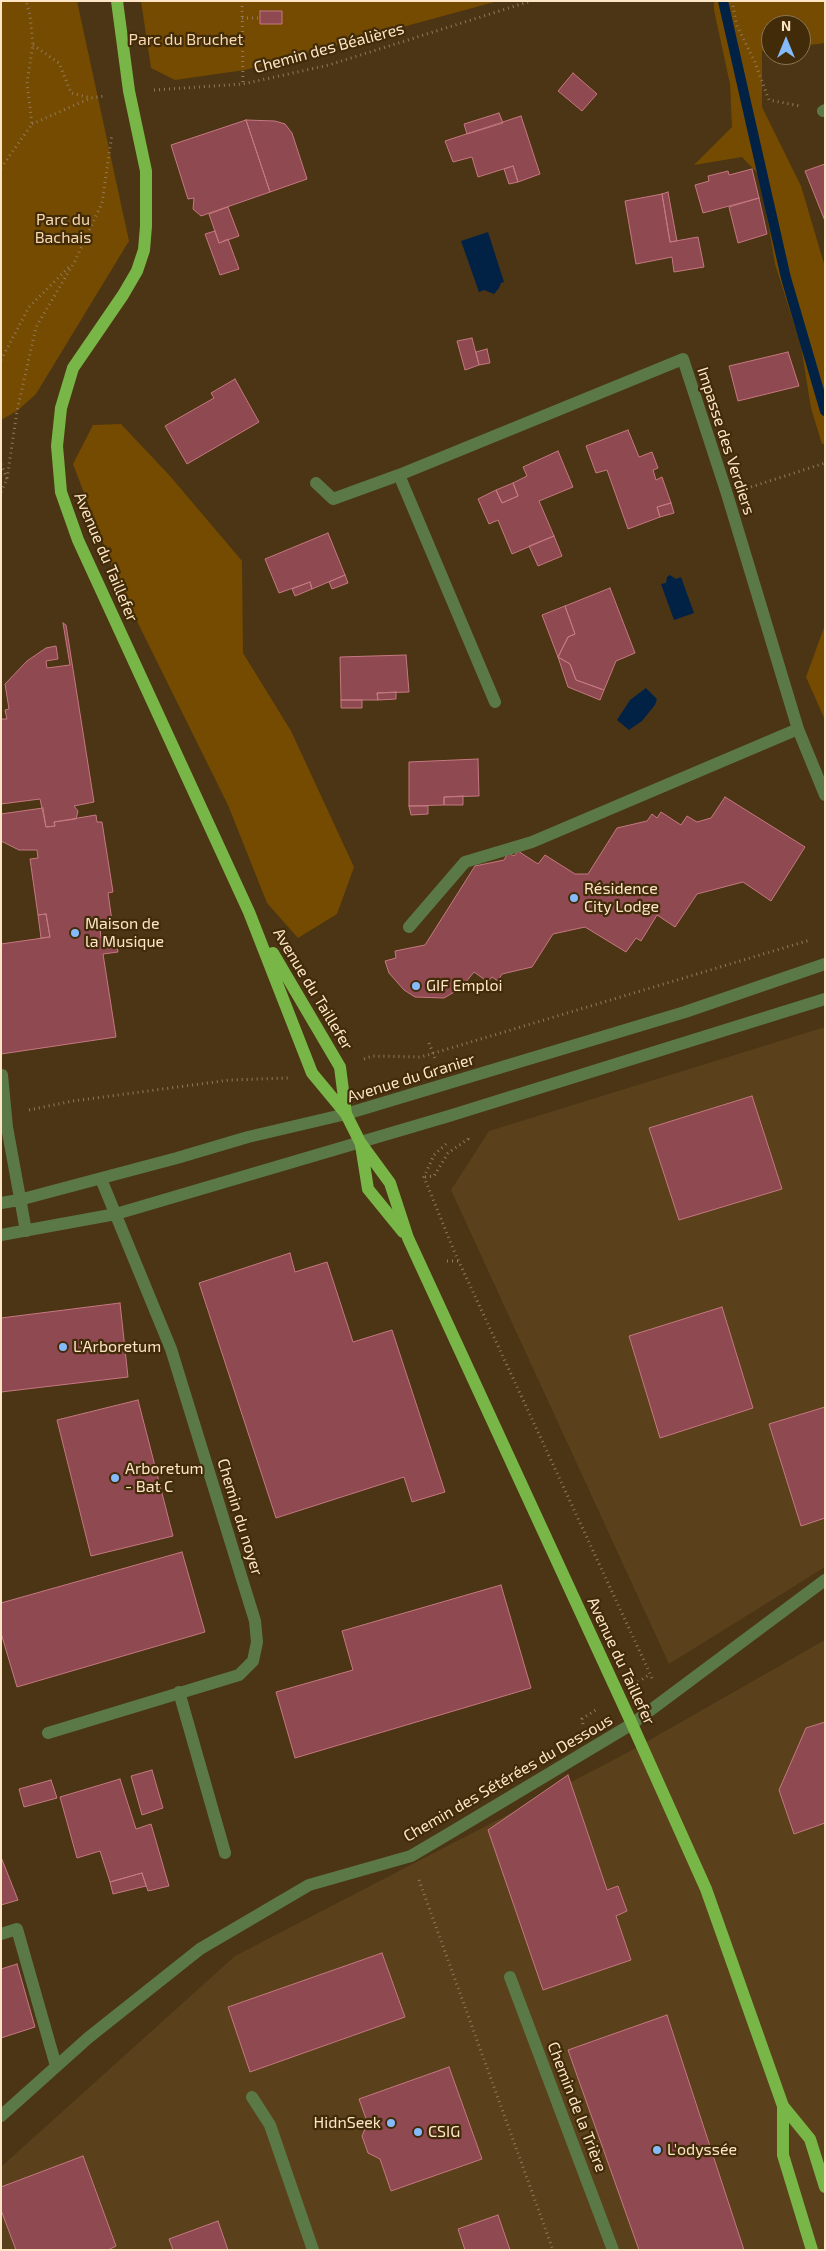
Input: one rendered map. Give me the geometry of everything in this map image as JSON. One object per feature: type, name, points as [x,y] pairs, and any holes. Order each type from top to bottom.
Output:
[{"type":"main road","name":"Avenue du Taillefer","points":[[117,1],[129,91],[146,171],[144,250],[137,271],[124,295],[73,368],[61,408],[57,446],[61,492],[78,540],[249,912],[312,1072],[346,1114],[360,1142],[390,1183],[408,1238],[706,1888],[783,2106],[784,2155],[812,2250]]},
{"type":"main road","name":"Avenue du Taillefer","points":[[249,912],[340,1067],[346,1114]]},
{"type":"main road","name":"Avenue du Taillefer","points":[[360,1142],[368,1189],[408,1238]]},
{"type":"main road","name":"Avenue du Taillefer","points":[[783,2106],[810,2139],[825,2187]]},
{"type":"street","name":"Impasse des Verdiers","points":[[316,483],[333,499],[398,475],[683,359],[727,494],[798,729],[825,795]]},
{"type":"street","points":[[398,475],[495,702]]},
{"type":"street","points":[[408,927],[465,862],[532,842],[798,729]]},
{"type":"street","name":"Avenue du Granier","points":[[1,1203],[19,1200],[248,1137],[346,1114],[685,1012],[825,964]]},
{"type":"street","points":[[1,1235],[26,1232],[116,1214],[360,1142],[825,999]]},
{"type":"street","points":[[2,1075],[5,1114],[26,1232]]},
{"type":"street","name":"Chemin du noyer","points":[[48,1733],[179,1692],[217,1684],[239,1675],[253,1661],[258,1642],[255,1621],[171,1349],[101,1178]]},
{"type":"street","name":"Chemin des Sétérées du Dessous","points":[[1,2116],[88,2038],[209,1944],[309,1885],[411,1856],[632,1724],[825,1580]]},
{"type":"street","points":[[179,1692],[225,1853]]},
{"type":"street","points":[[1,1934],[16,1929],[56,2066]]},
{"type":"street","name":"Chemin de la Trière","points":[[510,1977],[613,2250]]},
{"type":"street","points":[[252,2097],[270,2125],[313,2250]]},
{"type":"path","points":[[1,168],[32,124],[26,82],[33,45],[30,15],[26,1]]},
{"type":"path","points":[[242,1],[243,84]]},
{"type":"path","name":"Chemin des Béalières","points":[[32,124],[91,98],[129,91],[243,84],[329,65],[531,1]]},
{"type":"path","points":[[732,1],[737,26],[754,60],[769,100],[824,111]]},
{"type":"path","points":[[242,18],[260,18]]},
{"type":"path","points":[[33,45],[59,64],[71,93],[91,98]]},
{"type":"path","points":[[1,492],[7,479],[17,411],[36,327],[75,261],[102,203],[110,139],[113,131]]},
{"type":"path","points":[[1,360],[29,307],[75,261]]},
{"type":"path","points":[[727,494],[825,463]]},
{"type":"path","points":[[1,464],[7,479]]},
{"type":"path","points":[[372,1056],[422,1057],[434,1054],[817,938]]},
{"type":"path","points":[[429,1042],[438,1066]]},
{"type":"path","points":[[5,1114],[73,1101],[230,1080],[280,1080]]},
{"type":"path","points":[[424,1177],[434,1176],[448,1153],[468,1139],[465,1131]]},
{"type":"path","points":[[451,1140],[434,1155],[424,1177],[454,1251],[662,1701]]},
{"type":"path","points":[[411,1856],[553,2250]]},
{"type":"shaded area","points":[[825,1027],[825,1567],[669,1664],[451,1190],[489,1131]]},
{"type":"shaded area","points":[[825,1640],[825,2250],[1,2250],[1,2167],[235,1956],[625,1754]]},
{"type":"green space","name":"Parc du Bachais","points":[[1,1],[77,1],[129,241],[36,394],[17,411],[1,420]]},
{"type":"green space","name":"Parc du Bruchet","points":[[141,1],[498,1],[245,70],[175,80],[151,68]]},
{"type":"green space","points":[[714,1],[825,1],[825,43],[811,45],[811,15],[761,15],[761,65],[762,107],[801,186],[825,267],[825,444],[822,444],[811,408],[801,346],[775,264],[760,176],[742,157],[694,165],[732,127],[730,84],[714,10]]},
{"type":"green space","points":[[121,424],[170,476],[242,561],[243,653],[291,731],[354,867],[337,914],[298,938],[267,903],[228,805],[120,587],[73,464],[93,425]]},
{"type":"green space","points":[[825,625],[825,720],[806,677]]},
{"type":"water","points":[[488,232],[504,282],[501,283],[494,294],[484,290],[479,292],[461,241]]},
{"type":"water","points":[[670,575],[676,579],[681,577],[694,613],[674,620],[661,584],[666,583],[667,577]]},
{"type":"water","points":[[646,688],[657,699],[655,705],[642,721],[629,730],[617,720],[630,700]]},
{"type":"building","points":[[260,11],[282,11],[282,24],[260,24]]},
{"type":"building","points":[[573,73],[597,94],[582,111],[558,91]]},
{"type":"building","points":[[499,113],[503,123],[467,134],[464,124]]},
{"type":"building","points":[[521,116],[540,174],[518,182],[513,166],[478,177],[472,157],[453,162],[445,141]]},
{"type":"building","points":[[246,120],[275,121],[285,124],[292,133],[307,179],[270,192]]},
{"type":"building","points":[[246,120],[270,192],[201,216],[193,209],[194,198],[188,199],[171,145]]},
{"type":"building","points":[[825,164],[825,221],[805,171]]},
{"type":"building","points":[[513,166],[518,182],[509,184],[504,169]]},
{"type":"building","points":[[752,169],[759,198],[703,213],[695,185],[709,181],[708,176],[728,171],[729,175]]},
{"type":"building","points":[[668,192],[677,241],[670,242],[662,194]]},
{"type":"building","points":[[662,194],[670,242],[698,237],[704,267],[674,272],[672,257],[636,264],[625,201]]},
{"type":"building","points":[[759,198],[767,234],[738,243],[729,207]]},
{"type":"building","points":[[228,207],[239,236],[219,243],[209,214]]},
{"type":"building","points":[[215,231],[219,243],[228,239],[239,269],[220,275],[205,234]]},
{"type":"building","points":[[472,338],[479,365],[465,370],[457,341]]},
{"type":"building","points":[[487,349],[490,363],[479,365],[476,352]]},
{"type":"building","points":[[788,352],[799,386],[738,401],[729,366]]},
{"type":"building","points":[[235,379],[259,422],[187,464],[165,426],[214,398],[211,393]]},
{"type":"building","points":[[628,430],[639,457],[652,452],[658,468],[653,470],[656,480],[662,477],[671,503],[657,507],[660,517],[628,529],[607,470],[596,473],[586,446]]},
{"type":"building","points":[[558,451],[573,487],[539,501],[554,536],[512,554],[498,520],[489,524],[478,499],[496,490],[502,503],[518,496],[513,483],[527,476],[523,467]]},
{"type":"building","points":[[513,483],[518,496],[502,503],[496,490]]},
{"type":"building","points":[[671,503],[674,513],[660,517],[657,507]]},
{"type":"building","points":[[328,533],[345,575],[312,589],[310,582],[279,593],[265,559]]},
{"type":"building","points":[[554,536],[562,556],[538,566],[529,546]]},
{"type":"building","points":[[345,575],[348,583],[332,589],[329,582]]},
{"type":"building","points":[[310,582],[312,589],[295,596],[292,589]]},
{"type":"building","points":[[610,588],[635,653],[616,661],[604,690],[576,680],[570,664],[558,657],[568,637],[575,634],[565,606]]},
{"type":"building","points":[[565,606],[575,634],[568,637],[558,657],[542,615]]},
{"type":"building","points":[[63,623],[66,625],[94,802],[74,806],[78,811],[76,819],[54,822],[55,826],[46,827],[40,799],[1,804],[1,719],[7,719],[5,710],[9,709],[5,684],[27,661],[46,648],[56,646],[58,659],[46,661],[47,668],[70,665]]},
{"type":"building","points":[[406,655],[409,692],[377,693],[378,700],[341,700],[340,657]]},
{"type":"building","points":[[558,657],[570,664],[576,680],[604,690],[600,700],[568,687]]},
{"type":"building","points":[[396,692],[396,699],[378,700],[377,693]]},
{"type":"building","points":[[341,700],[362,700],[362,708],[341,708]]},
{"type":"building","points":[[478,759],[479,796],[444,797],[444,805],[409,806],[409,762]]},
{"type":"building","points":[[463,796],[463,805],[444,805],[444,797]]},
{"type":"building","name":"Résidence City Lodge","points":[[725,797],[805,847],[771,901],[743,882],[697,894],[675,927],[657,915],[641,941],[636,938],[626,952],[585,927],[553,934],[532,967],[502,974],[498,981],[492,977],[488,982],[474,972],[461,988],[444,998],[415,997],[404,990],[389,973],[385,961],[396,958],[395,951],[425,945],[475,866],[504,860],[508,853],[514,856],[518,851],[538,864],[545,855],[575,874],[588,874],[617,828],[647,821],[652,814],[657,818],[661,812],[681,825],[687,816],[697,822],[711,818]]},
{"type":"building","points":[[409,806],[428,806],[428,814],[411,815]]},
{"type":"building","name":"Maison de la Musique","points":[[43,808],[46,827],[55,826],[54,822],[96,815],[97,822],[102,822],[113,892],[108,893],[113,928],[100,929],[101,938],[115,936],[118,952],[103,954],[116,1037],[1,1054],[1,944],[50,937],[46,914],[38,915],[30,859],[38,858],[37,850],[19,850],[1,841],[1,814]]},
{"type":"building","points":[[46,914],[50,937],[41,938],[38,915]]},
{"type":"building","points":[[752,1096],[782,1189],[679,1220],[649,1128]]},
{"type":"building","points":[[290,1253],[295,1272],[327,1262],[353,1342],[392,1330],[445,1492],[412,1502],[404,1477],[276,1518],[199,1283]]},
{"type":"building","name":"L'Arboretum","points":[[120,1303],[128,1377],[1,1392],[1,1318]]},
{"type":"building","points":[[722,1307],[753,1408],[660,1438],[629,1336]]},
{"type":"building","name":"Arboretum - Bat C","points":[[138,1400],[173,1536],[91,1556],[57,1420]]},
{"type":"building","points":[[825,1407],[825,1518],[801,1526],[769,1424]]},
{"type":"building","points":[[182,1552],[205,1632],[17,1687],[1,1633],[1,1603]]},
{"type":"building","points":[[501,1585],[531,1688],[295,1758],[276,1692],[353,1670],[342,1631]]},
{"type":"building","points":[[825,1722],[825,1823],[794,1834],[779,1790],[806,1728]]},
{"type":"building","points":[[152,1770],[163,1808],[142,1815],[131,1776]]},
{"type":"building","points":[[568,1775],[607,1890],[618,1886],[627,1911],[616,1916],[631,1960],[543,1990],[488,1830]]},
{"type":"building","points":[[120,1779],[136,1829],[151,1824],[169,1886],[148,1891],[142,1873],[110,1882],[100,1851],[77,1858],[60,1797]]},
{"type":"building","points":[[51,1780],[57,1798],[24,1807],[19,1789]]},
{"type":"building","points":[[1,1857],[18,1900],[1,1905]]},
{"type":"building","points":[[142,1873],[146,1886],[113,1894],[110,1882]]},
{"type":"building","points":[[382,1953],[405,2017],[250,2072],[228,2007]]},
{"type":"building","points":[[17,1964],[35,2027],[1,2038],[1,1969]]},
{"type":"building","name":"L'odyssée","points":[[667,2015],[744,2250],[639,2250],[568,2050]]},
{"type":"building","name":"CSIG","points":[[449,2067],[482,2159],[391,2191],[380,2159],[368,2153],[362,2136],[365,2129],[369,2127],[359,2099]]},
{"type":"building","points":[[83,2156],[116,2246],[108,2250],[16,2250],[1,2210],[1,2187]]},
{"type":"building","points":[[498,2215],[510,2250],[465,2250],[458,2229]]},
{"type":"building","points":[[218,2221],[228,2250],[173,2250],[169,2239]]},
{"type":"waterway","points":[[723,1],[786,278],[825,411]]},
{"type":"place","name":"Résidence City Lodge","points":[[574,898]]},
{"type":"place","name":"Maison de la Musique","points":[[75,933]]},
{"type":"place","name":"GIF Emploi","points":[[416,986]]},
{"type":"place","name":"L'Arboretum","points":[[63,1347]]},
{"type":"place","name":"Arboretum - Bat C","points":[[115,1478]]},
{"type":"place","name":"HidnSeek","points":[[391,2123]]},
{"type":"place","name":"CSIG","points":[[418,2132]]},
{"type":"place","name":"L'odyssée","points":[[657,2150]]}]
